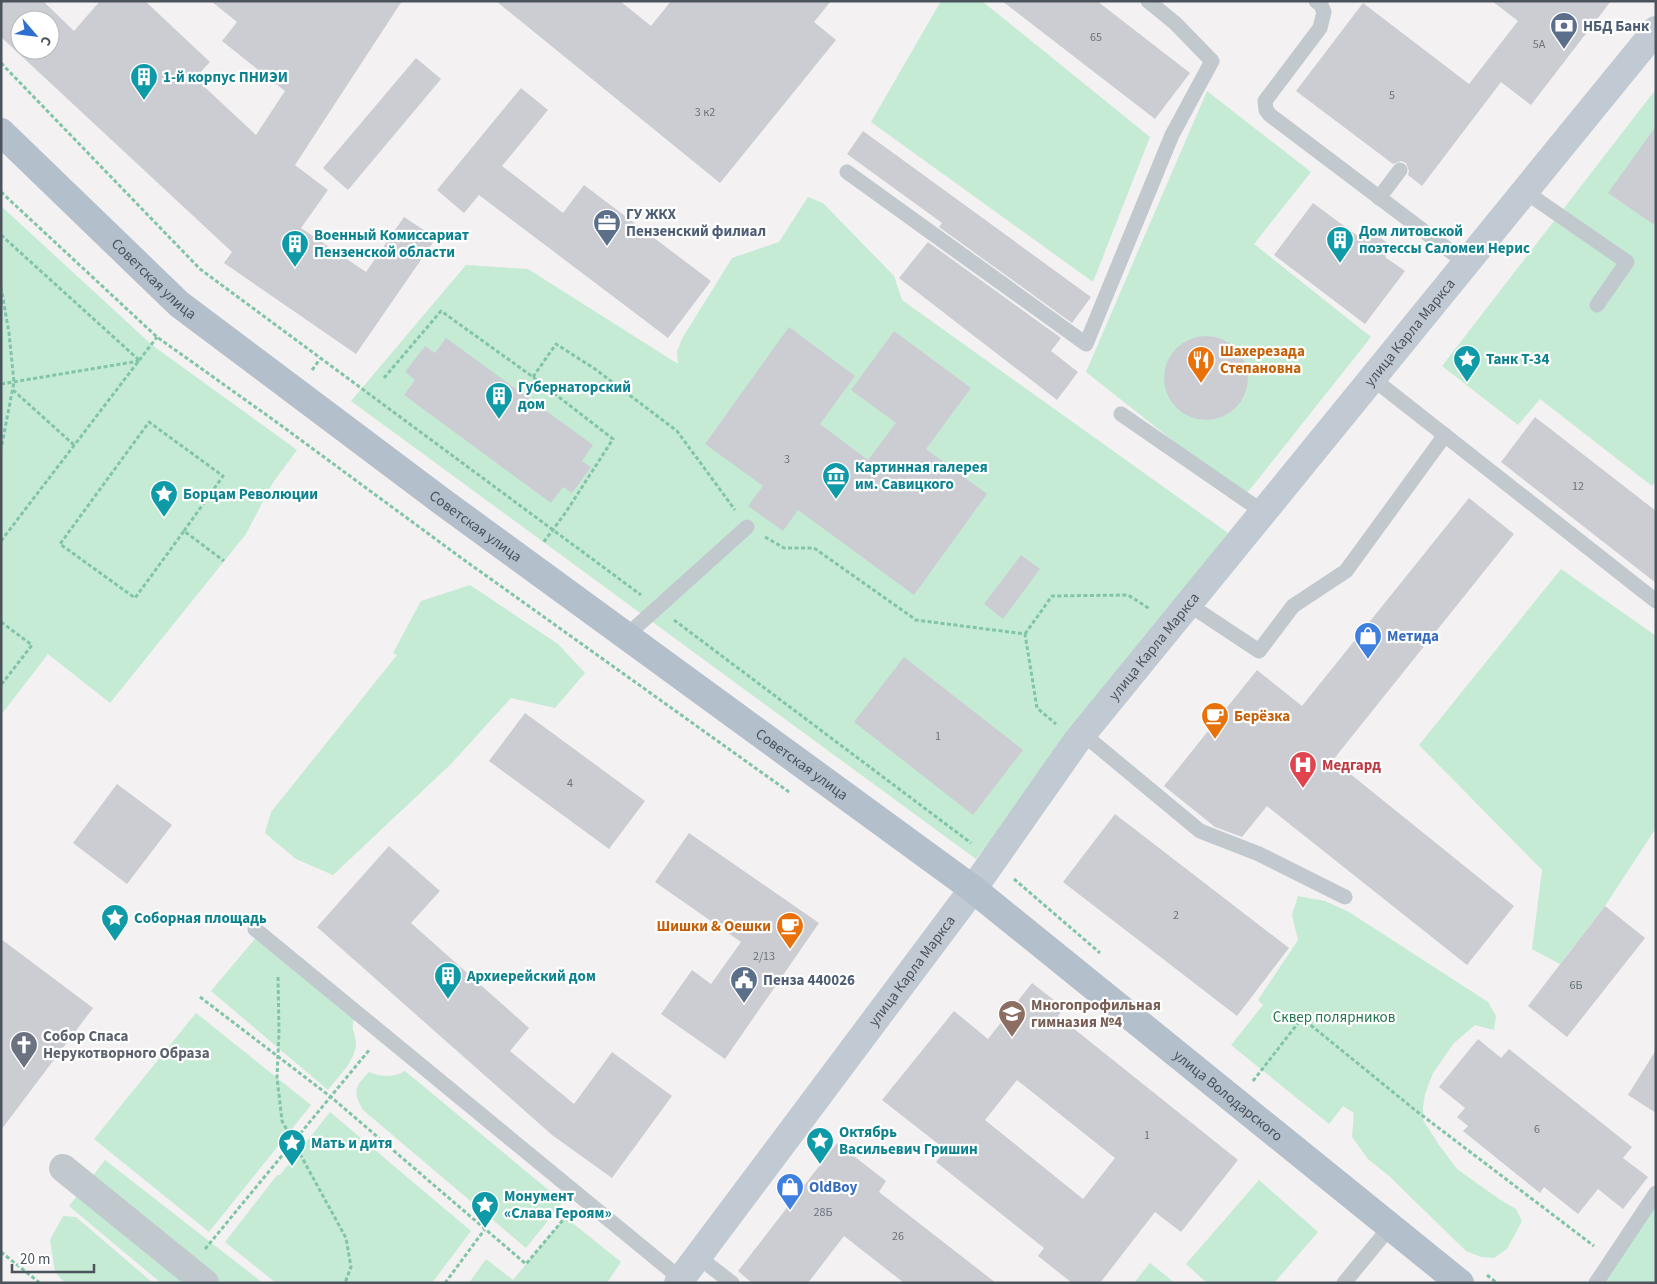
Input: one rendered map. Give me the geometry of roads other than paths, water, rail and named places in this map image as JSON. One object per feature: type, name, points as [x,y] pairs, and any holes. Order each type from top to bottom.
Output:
[{"type":"main road","name":"Советская улица","points":[[1,132],[179,304],[440,500],[973,889]]},
{"type":"main road","name":"улица Володарского","points":[[973,889],[1460,1283]]},
{"type":"street","name":"улица Карла Маркса","points":[[679,1281],[973,889],[1079,738],[1656,30]]},
{"type":"street","points":[[63,1168],[197,1276]]},
{"type":"lane","points":[[847,172],[1086,344],[1172,135],[1212,61],[1175,22],[1148,1]]},
{"type":"lane","points":[[1316,1],[1321,5],[1324,12],[1320,28],[1265,102],[1266,110],[1270,115],[1466,263]]},
{"type":"lane","points":[[1380,198],[1400,170]]},
{"type":"lane","points":[[1524,191],[1627,262],[1597,304]]},
{"type":"lane","points":[[1372,378],[1656,601]]},
{"type":"lane","points":[[1121,414],[1263,512]]},
{"type":"lane","points":[[1180,613],[1259,651],[1293,606],[1346,571],[1445,435]]},
{"type":"lane","points":[[626,636],[747,527]]},
{"type":"lane","points":[[1079,738],[1200,831],[1259,854],[1346,897]]},
{"type":"lane","points":[[256,929],[582,1197],[679,1281]]},
{"type":"lane","points":[[1596,1283],[1656,1193]]},
{"type":"lane","points":[[1344,1283],[1390,1227]]},
{"type":"lane","points":[[697,1256],[732,1283]]},
{"type":"place","name":"НБД Банк","points":[[1564,50]]},
{"type":"place","name":"1-й корпус ПНИЭИ","points":[[144,101]]},
{"type":"place","name":"ГУ ЖКХ Пензенский филиал","points":[[607,247]]},
{"type":"place","name":"Дом литовской поэтессы Саломеи Нерис","points":[[1340,264]]},
{"type":"place","name":"Военный Комиссариат Пензенской области","points":[[295,268]]},
{"type":"place","name":"Танк Т-34","points":[[1467,383]]},
{"type":"place","name":"Шахерезада Степановна","points":[[1201,384]]},
{"type":"place","name":"Губернаторский дом","points":[[499,420]]},
{"type":"place","name":"Картинная галерея им. Савицкого","points":[[836,500]]},
{"type":"place","name":"Борцам Революции","points":[[164,518]]},
{"type":"place","name":"Метида","points":[[1368,660]]},
{"type":"place","name":"Берёзка","points":[[1215,740]]},
{"type":"place","name":"Медгард","points":[[1303,789]]},
{"type":"place","name":"Соборная площадь","points":[[115,942]]},
{"type":"place","name":"Шишки & Оешки","points":[[790,950]]},
{"type":"place","name":"Архиерейский дом","points":[[448,1000]]},
{"type":"place","name":"Пенза 440026","points":[[744,1004]]},
{"type":"place","name":"Многопрофильная гимназия №4","points":[[1012,1038]]},
{"type":"place","name":"Собор Спаса Нерукотворного Образа","points":[[24,1069]]},
{"type":"place","name":"Октябрь Васильевич Гришин","points":[[820,1165]]},
{"type":"place","name":"Мать и дитя","points":[[292,1167]]},
{"type":"place","name":"OldBoy","points":[[790,1211]]},
{"type":"place","name":"Монумент «Слава Героям»","points":[[485,1229]]},
{"type":"park label","name":"Сквер полярников","points":[[1334,1017]]}]
